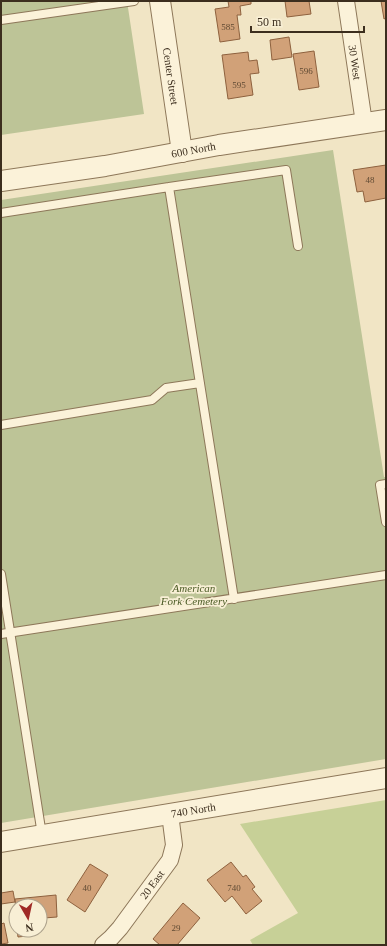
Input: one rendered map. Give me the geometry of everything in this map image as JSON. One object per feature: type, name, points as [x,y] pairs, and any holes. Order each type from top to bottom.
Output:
[{"type":"street","name":"Center Street","points":[[160,1],[182,152]]},
{"type":"street","name":"30 West","points":[[346,1],[364,124]]},
{"type":"street","name":"600 North","points":[[1,181],[105,166],[219,145],[386,120]]},
{"type":"street","name":"740 North","points":[[1,842],[386,778]]},
{"type":"street","name":"20 East","points":[[103,945],[120,928],[170,860],[174,845],[170,814]]},
{"type":"lane","points":[[1,20],[134,1]]},
{"type":"lane","points":[[1,213],[286,170],[298,246]]},
{"type":"lane","points":[[169,187],[234,599]]},
{"type":"lane","points":[[1,425],[152,400],[166,388],[200,383]]},
{"type":"lane","points":[[386,484],[380,485],[386,522]]},
{"type":"lane","points":[[1,574],[42,835]]},
{"type":"lane","points":[[1,634],[386,575]]},
{"type":"green space","points":[[1,1],[127,1],[144,114],[1,135]]},
{"type":"green space","name":"American Fork Cemetery","points":[[333,150],[384,477],[386,477],[386,759],[1,823],[1,200]]},
{"type":"green space","points":[[386,800],[386,945],[253,945],[250,940],[298,913],[240,824]]},
{"type":"building","points":[[228,1],[251,1],[251,4],[240,6],[241,15],[237,15],[240,39],[220,42],[215,9],[229,7]]},
{"type":"building","points":[[285,1],[309,1],[311,14],[287,17]]},
{"type":"building","points":[[381,1],[386,1],[386,18],[384,19]]},
{"type":"building","points":[[289,37],[292,57],[272,60],[270,40]]},
{"type":"building","points":[[314,51],[319,87],[299,90],[293,54]]},
{"type":"building","points":[[248,52],[249,61],[257,60],[259,73],[250,74],[253,95],[228,99],[222,55]]},
{"type":"building","points":[[386,165],[386,198],[365,202],[363,191],[357,192],[353,170]]},
{"type":"building","points":[[231,862],[243,877],[246,875],[255,887],[252,889],[262,901],[246,914],[232,896],[225,902],[207,880]]},
{"type":"building","points":[[90,864],[108,875],[85,912],[67,900]]},
{"type":"building","points":[[13,891],[14,898],[8,898],[8,903],[1,904],[1,893]]},
{"type":"building","points":[[56,895],[57,917],[48,918],[48,898],[25,898]]},
{"type":"building","points":[[183,903],[200,918],[177,945],[160,945],[153,939]]},
{"type":"building","points":[[4,923],[8,943],[1,944],[1,924]]}]
